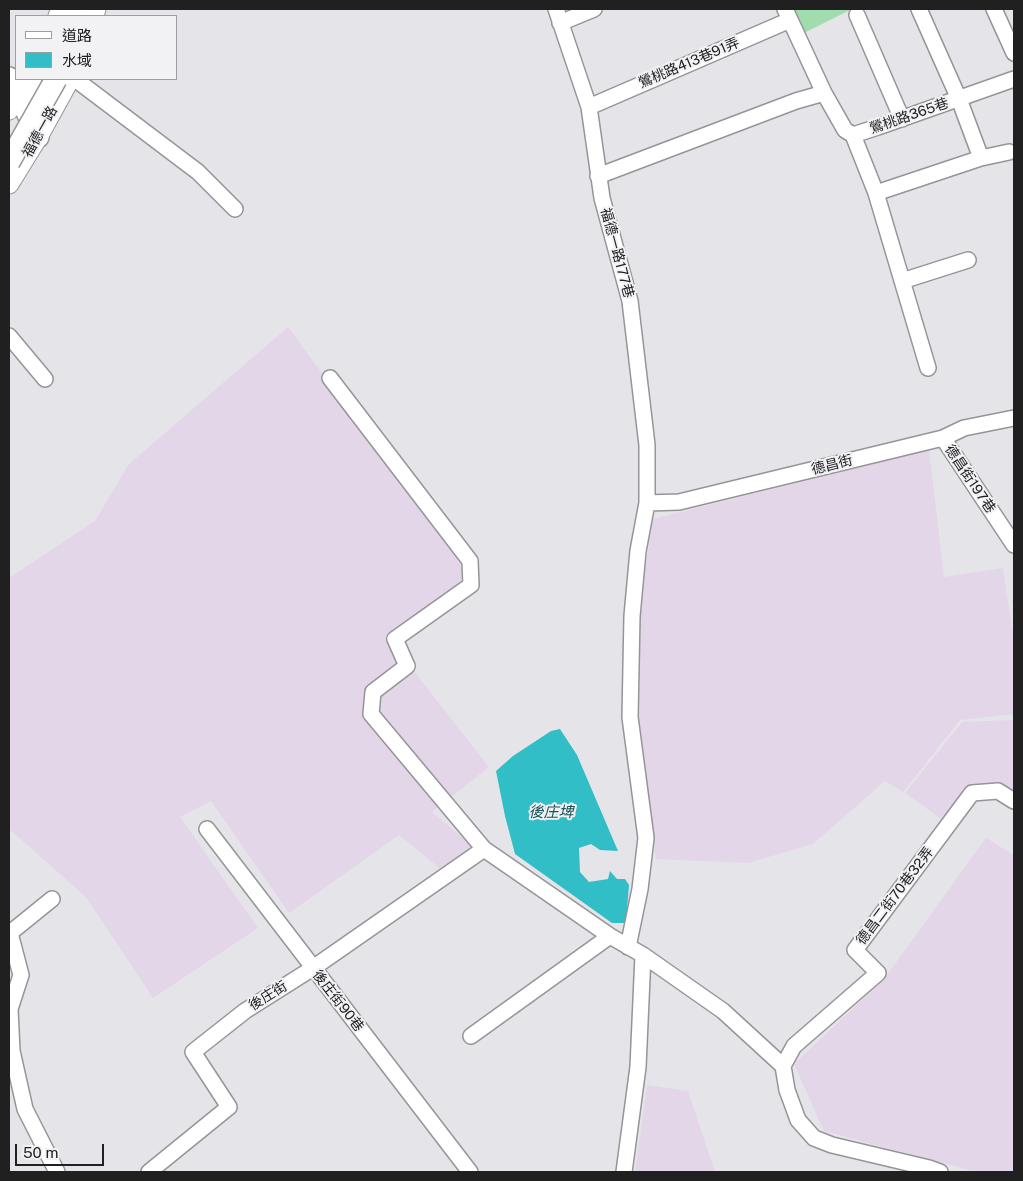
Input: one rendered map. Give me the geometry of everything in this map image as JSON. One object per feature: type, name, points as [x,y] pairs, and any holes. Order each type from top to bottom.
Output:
[{"type":"highway","points":[[9,139],[41,80]]},
{"type":"highway","points":[[9,162],[63,83]]},
{"type":"highway","points":[[19,88],[38,137]]},
{"type":"main road","points":[[19,88],[32,87],[38,91],[63,83]]},
{"type":"main road","name":"福德一路","points":[[9,184],[38,137],[63,83]]},
{"type":"street","points":[[558,16],[594,9]]},
{"type":"street","points":[[919,9],[959,99],[981,158]]},
{"type":"street","points":[[994,9],[1014,53]]},
{"type":"street","name":"鶯桃路365巷","points":[[787,14],[824,93],[845,130],[853,135],[1014,79]]},
{"type":"street","name":"鶯桃路413巷91弄","points":[[589,107],[787,14]]},
{"type":"street","points":[[857,15],[902,119]]},
{"type":"street","name":"福德一路177巷","points":[[558,16],[589,107],[602,198],[630,301],[647,446],[647,503],[638,551],[632,616],[630,717],[646,838],[640,888],[628,947]]},
{"type":"street","points":[[76,80],[198,172],[235,210]]},
{"type":"street","points":[[598,176],[824,93]]},
{"type":"street","points":[[853,135],[876,193],[928,368]]},
{"type":"street","points":[[876,193],[981,158],[1009,152]]},
{"type":"street","points":[[902,281],[968,260]]},
{"type":"street","points":[[9,336],[45,379]]},
{"type":"street","points":[[330,378],[470,561],[471,585],[395,639],[407,666],[373,692],[371,714],[484,849],[610,936],[643,955],[723,1012],[783,1066],[787,1090],[798,1120],[814,1138],[832,1145],[940,1172]]},
{"type":"street","name":"德昌街","points":[[647,503],[679,502],[943,438],[964,428],[1014,418]]},
{"type":"street","name":"德昌街197巷","points":[[943,438],[1014,545]]},
{"type":"street","name":"德昌二街70巷32弄","points":[[783,1066],[794,1046],[878,973],[855,950],[972,793],[998,791],[1014,801]]},
{"type":"street","name":"後庄街90巷","points":[[207,829],[470,1172]]},
{"type":"street","name":"後庄街","points":[[149,1172],[229,1107],[194,1052],[245,1011],[313,968],[484,849]]},
{"type":"street","points":[[52,899],[10,933],[22,975],[10,1009],[12,1050],[25,1109],[58,1172]]},
{"type":"street","points":[[471,1036],[610,936]]},
{"type":"street","points":[[624,1172],[638,1067],[643,955]]},
{"type":"shaded area","points":[[288,327],[450,547],[466,575],[394,646],[489,767],[432,812],[477,850],[444,872],[399,835],[289,913],[211,801],[180,817],[258,928],[153,998],[86,897],[9,829],[9,578],[95,521],[129,464]]},
{"type":"shaded area","points":[[929,450],[944,577],[1003,568],[1014,642],[1014,714],[960,720],[903,792],[885,781],[813,844],[748,863],[656,859],[635,714],[638,615],[653,519]]},
{"type":"shaded area","points":[[1014,720],[1014,795],[999,784],[944,821],[905,793],[962,722]]},
{"type":"shaded area","points":[[986,838],[1014,855],[1014,1172],[976,1172],[824,1131],[794,1064],[884,979]]},
{"type":"shaded area","points":[[647,1085],[688,1091],[715,1172],[635,1172]]},
{"type":"green space","points":[[793,9],[852,9],[804,33]]},
{"type":"water","name":"後庄埤","points":[[560,729],[577,755],[618,851],[600,850],[591,844],[579,848],[580,872],[589,882],[608,879],[610,871],[617,879],[625,879],[629,885],[626,923],[612,923],[515,854],[496,771],[513,756],[551,731]]}]
